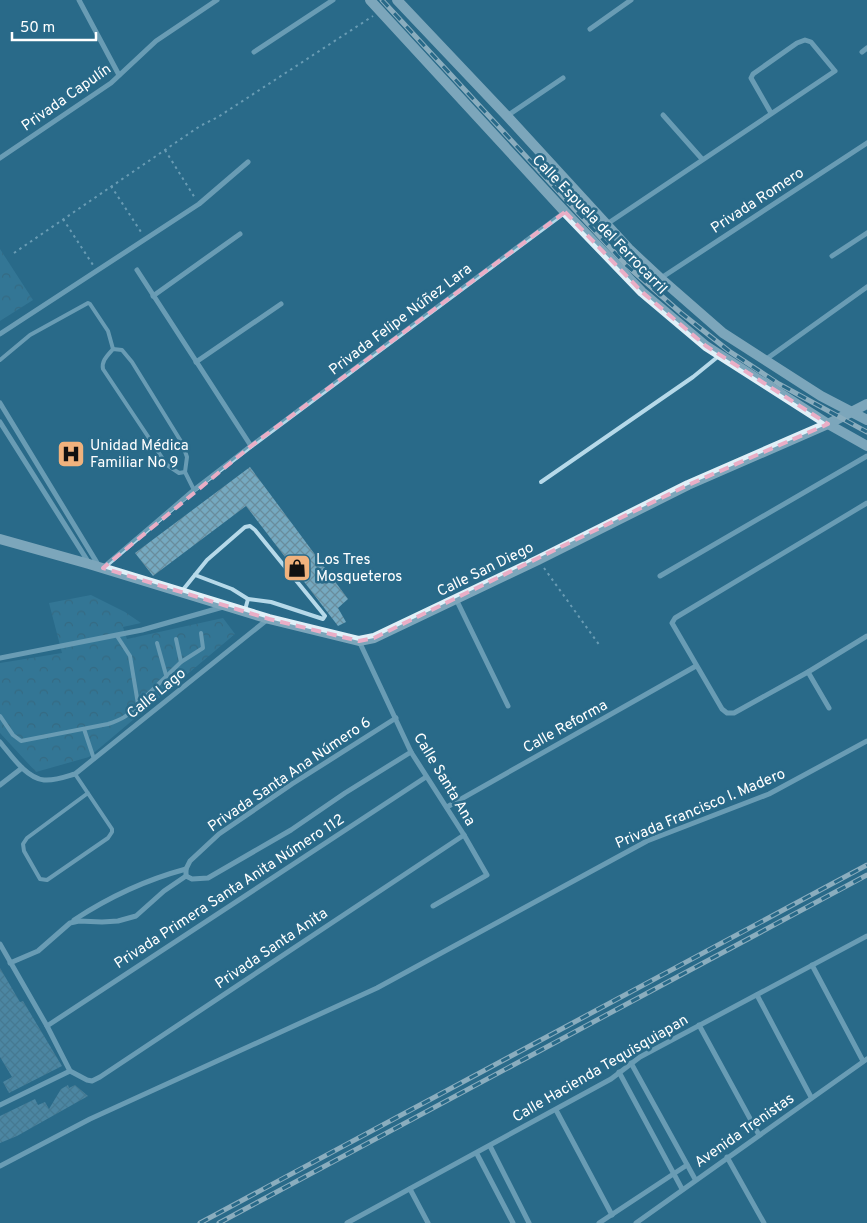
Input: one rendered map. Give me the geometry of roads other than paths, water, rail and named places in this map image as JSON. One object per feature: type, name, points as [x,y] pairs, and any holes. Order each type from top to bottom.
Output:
[{"type":"street","points":[[79,0],[119,75]]},
{"type":"street","name":"Privada Capulín","points":[[0,158],[111,83],[156,41],[217,0]]},
{"type":"street","points":[[254,52],[333,0]]},
{"type":"street","name":"Calle Espuela del Ferrocarril","points":[[370,0],[565,212],[642,292],[720,356],[828,424],[867,446]]},
{"type":"street","name":"Calle Espuela del Ferrocarril","points":[[397,0],[629,249],[660,278],[723,332],[821,396],[867,420]]},
{"type":"street","points":[[590,29],[631,0]]},
{"type":"street","points":[[607,224],[835,71],[811,42],[805,40],[797,43],[753,74],[751,78],[771,113]]},
{"type":"street","points":[[507,116],[564,78]]},
{"type":"street","points":[[663,115],[702,159]]},
{"type":"street","name":"Privada Romero","points":[[660,278],[867,143]]},
{"type":"street","points":[[0,334],[199,204],[248,162]]},
{"type":"street","name":"Privada Felipe Núñez Lara","points":[[97,566],[250,446],[565,212]]},
{"type":"street","points":[[832,256],[867,233]]},
{"type":"street","points":[[153,296],[240,234]]},
{"type":"street","points":[[136,270],[250,446]]},
{"type":"street","points":[[765,360],[867,287]]},
{"type":"street","points":[[196,362],[280,304]]},
{"type":"street","points":[[0,404],[97,566]]},
{"type":"street","name":"Calle San Diego","points":[[359,641],[374,638],[538,560],[688,485],[828,424],[867,404]]},
{"type":"street","points":[[0,422],[97,566]]},
{"type":"street","points":[[660,576],[867,456]]},
{"type":"street","points":[[867,503],[675,618],[672,623],[722,709],[727,713],[734,713],[808,672],[867,636]]},
{"type":"street","points":[[0,539],[269,618],[359,641]]},
{"type":"street","points":[[456,599],[508,706]]},
{"type":"street","points":[[0,658],[117,636],[228,605]]},
{"type":"street","name":"Calle Lago","points":[[22,768],[42,780],[55,780],[75,774],[269,618]]},
{"type":"street","name":"Calle Santa Ana","points":[[359,641],[411,752],[447,807],[487,875],[433,906]]},
{"type":"street","name":"Calle Reforma","points":[[447,807],[696,666]]},
{"type":"street","points":[[808,672],[829,708]]},
{"type":"street","name":"Privada Santa Ana Número 6","points":[[186,869],[190,861],[219,834],[292,784],[396,718]]},
{"type":"street","name":"Privada Francisco I. Madero","points":[[0,1166],[90,1119],[377,988],[647,841],[770,794],[867,741]]},
{"type":"street","points":[[0,742],[22,768],[0,785]]},
{"type":"street","points":[[186,876],[192,880],[208,878],[291,830],[345,793],[411,752]]},
{"type":"street","name":"Privada Primera Santa Anita Número 112","points":[[47,1026],[426,776]]},
{"type":"street","name":"Privada Santa Anita","points":[[70,1071],[92,1081],[108,1072],[464,835]]},
{"type":"street","points":[[10,963],[38,951],[70,923],[121,892],[157,877],[186,869],[186,876]]},
{"type":"street","points":[[70,923],[78,921],[118,921],[136,916],[164,891],[186,876]]},
{"type":"street","name":"Calle Hacienda Tequisquiapan","points":[[347,1223],[556,1110],[611,1079],[631,1063],[699,1025],[867,936]]},
{"type":"street","points":[[0,944],[47,1026],[70,1071],[2,1104],[0,1096]]},
{"type":"street","points":[[812,965],[865,1060]]},
{"type":"street","points":[[756,995],[811,1097]]},
{"type":"street","points":[[699,1025],[759,1134]]},
{"type":"street","name":"Avenida Trenistas","points":[[636,1223],[865,1060]]},
{"type":"street","points":[[631,1063],[695,1180]]},
{"type":"street","points":[[619,1072],[682,1189]]},
{"type":"street","points":[[556,1110],[612,1215]]},
{"type":"street","points":[[490,1146],[529,1223]]},
{"type":"street","points":[[477,1154],[513,1223]]},
{"type":"street","points":[[727,1157],[764,1223]]},
{"type":"street","points":[[599,1223],[687,1165]]},
{"type":"street","points":[[410,1189],[428,1223]]},
{"type":"lane","points":[[0,360],[30,335],[88,304],[90,304],[108,331],[113,349]]},
{"type":"lane","points":[[113,349],[122,350],[132,362],[182,443],[187,456],[185,472],[194,490]]},
{"type":"lane","points":[[113,349],[105,359],[102,366],[103,369],[167,465],[179,473],[185,472]]},
{"type":"lane","points":[[541,482],[694,377],[720,356]]},
{"type":"lane","points":[[182,591],[195,575],[213,554],[245,527],[250,526],[325,616],[322,619],[271,602],[248,599],[232,589],[195,575]]},
{"type":"lane","points":[[244,610],[248,599]]},
{"type":"lane","points":[[0,716],[13,735],[21,741],[120,720],[131,713],[166,675],[181,662],[203,648],[201,634]]},
{"type":"lane","points":[[117,636],[130,656],[138,704]]},
{"type":"lane","points":[[176,638],[181,662]]},
{"type":"lane","points":[[157,643],[166,675]]},
{"type":"lane","points":[[84,729],[94,759]]},
{"type":"lane","points":[[75,774],[88,793],[112,829],[111,835],[47,880],[40,879],[24,851],[23,844],[27,838],[88,793]]},
{"type":"railway","points":[[382,0],[626,265],[681,313],[729,351],[779,384],[867,432]]},
{"type":"railway","points":[[200,1223],[867,865]]},
{"type":"railway","points":[[219,1223],[867,875]]},
{"type":"place","name":"Unidad Médica Familiar No 9","points":[[71,454]]},
{"type":"place","name":"Los Tres Mosqueteros","points":[[297,568]]}]
